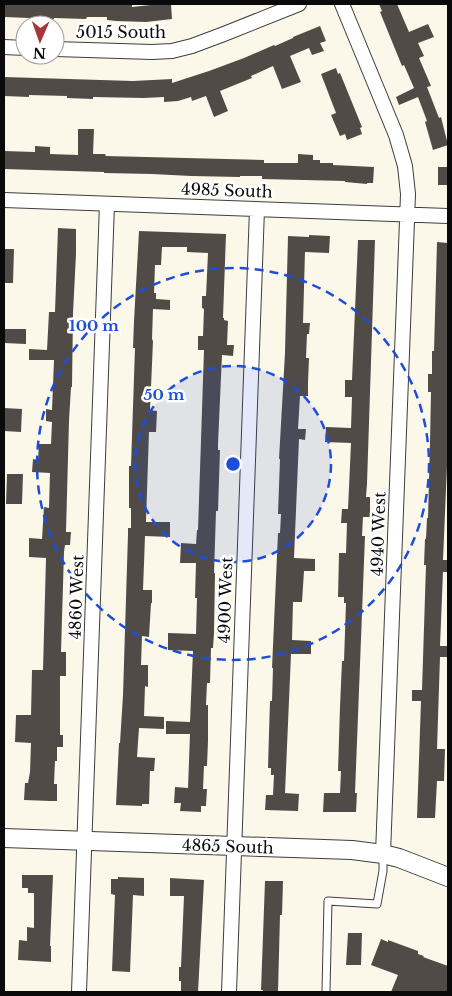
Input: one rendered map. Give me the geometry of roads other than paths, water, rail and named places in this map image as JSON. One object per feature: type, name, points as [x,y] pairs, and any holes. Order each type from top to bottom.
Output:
[{"type":"street","name":"5015 South","points":[[65,49],[172,51],[192,46],[299,4]]},
{"type":"street","name":"4940 West","points":[[342,4],[396,134],[405,166],[408,194],[383,854]]},
{"type":"street","name":"4985 South","points":[[4,200],[448,216]]},
{"type":"street","name":"4860 West","points":[[79,992],[108,204]]},
{"type":"street","name":"4900 West","points":[[229,992],[257,209]]},
{"type":"street","name":"4865 South","points":[[4,838],[352,850],[383,854],[415,863],[448,877]]},
{"type":"lane","points":[[326,992],[328,901],[377,904],[383,871],[383,854]]}]
